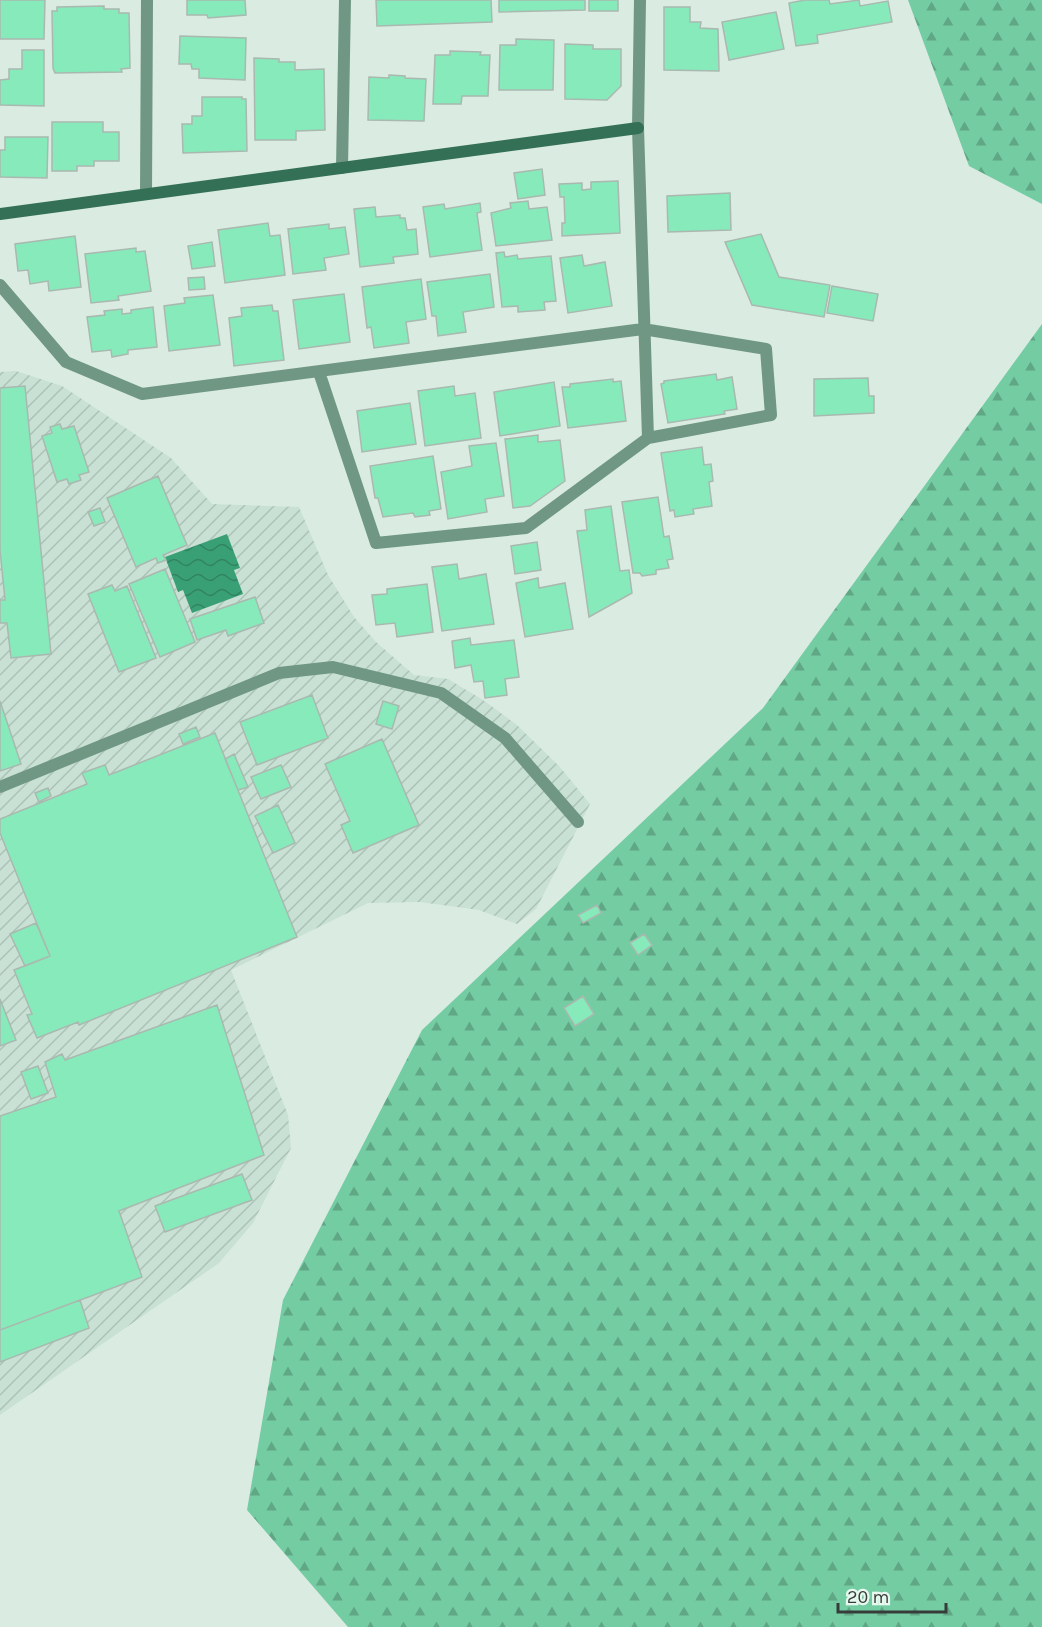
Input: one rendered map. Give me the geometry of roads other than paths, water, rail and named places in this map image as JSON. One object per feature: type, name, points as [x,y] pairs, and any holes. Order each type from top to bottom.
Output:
[{"type":"street","points":[[146,194],[147,0]]},
{"type":"street","points":[[342,168],[345,0]]},
{"type":"street","points":[[640,0],[638,128],[648,438]]},
{"type":"street","points":[[0,214],[638,128]]},
{"type":"street","points":[[0,285],[66,362],[142,394],[643,329],[766,349],[771,415],[648,438],[526,528],[376,543],[319,372]]},
{"type":"street","points":[[0,787],[279,673],[333,668],[441,693],[505,738],[578,822]]},
{"type":"water","points":[[227,534],[240,568],[234,570],[243,594],[192,613],[183,590],[178,592],[165,557]]}]
